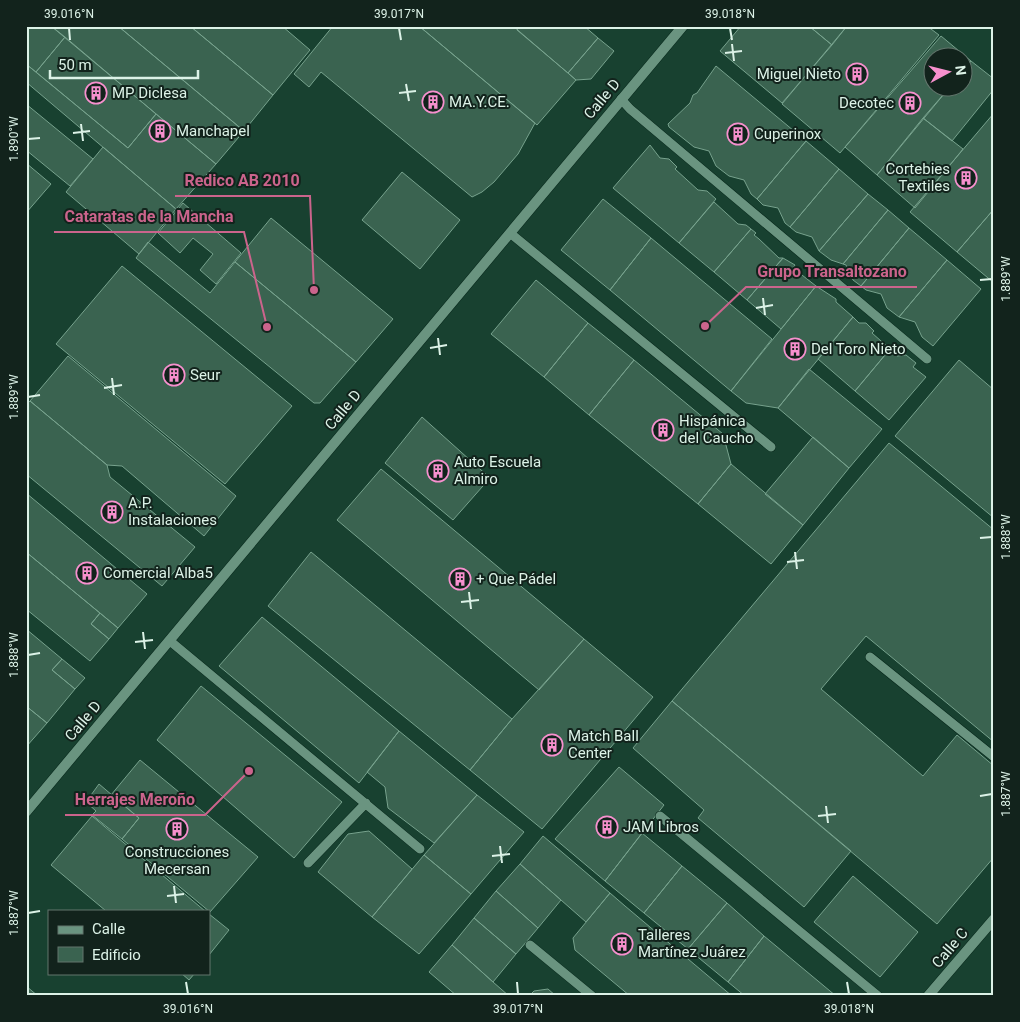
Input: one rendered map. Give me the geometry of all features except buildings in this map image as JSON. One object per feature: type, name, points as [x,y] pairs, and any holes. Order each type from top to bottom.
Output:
[{"type":"street","name":"Calle D","points":[[26,812],[682,26]]},
{"type":"street","name":"Calle C","points":[[928,996],[994,919]]},
{"type":"lane","points":[[621,99],[630,109],[927,359]]},
{"type":"lane","points":[[510,233],[771,447]]},
{"type":"lane","points":[[170,641],[420,849]]},
{"type":"lane","points":[[870,657],[994,757]]},
{"type":"lane","points":[[308,863],[366,803]]},
{"type":"lane","points":[[660,816],[878,996]]},
{"type":"lane","points":[[530,945],[592,996]]},
{"type":"place","name":"Miguel Nieto","points":[[857,74]]},
{"type":"place","name":"MP Diclesa","points":[[96,93]]},
{"type":"place","name":"MA.Y.CE.","points":[[433,102]]},
{"type":"place","name":"Decotec","points":[[910,103]]},
{"type":"place","name":"Manchapel","points":[[160,131]]},
{"type":"place","name":"Cuperinox","points":[[738,134]]},
{"type":"place","name":"Cortebies Textiles","points":[[966,178]]},
{"type":"place","name":"Redico AB 2010","points":[[314,290]]},
{"type":"place","name":"Grupo Transaltozano","points":[[705,326]]},
{"type":"place","name":"Cataratas de la Mancha","points":[[267,327]]},
{"type":"place","name":"Del Toro Nieto","points":[[795,349]]},
{"type":"place","name":"Seur","points":[[174,375]]},
{"type":"place","name":"Hispánica del Caucho","points":[[663,430]]},
{"type":"place","name":"Auto Escuela Almiro","points":[[438,471]]},
{"type":"place","name":"A.P. Instalaciones","points":[[112,512]]},
{"type":"place","name":"Comercial Alba5","points":[[87,573]]},
{"type":"place","name":"+ Que Pádel","points":[[460,579]]},
{"type":"place","name":"Match Ball Center","points":[[552,745]]},
{"type":"place","name":"Herrajes Meroño","points":[[249,771]]},
{"type":"place","name":"JAM Libros","points":[[607,827]]},
{"type":"place","name":"Construcciones Mecersan","points":[[177,829]]},
{"type":"place","name":"Talleres Martínez Juárez","points":[[622,944]]}]
